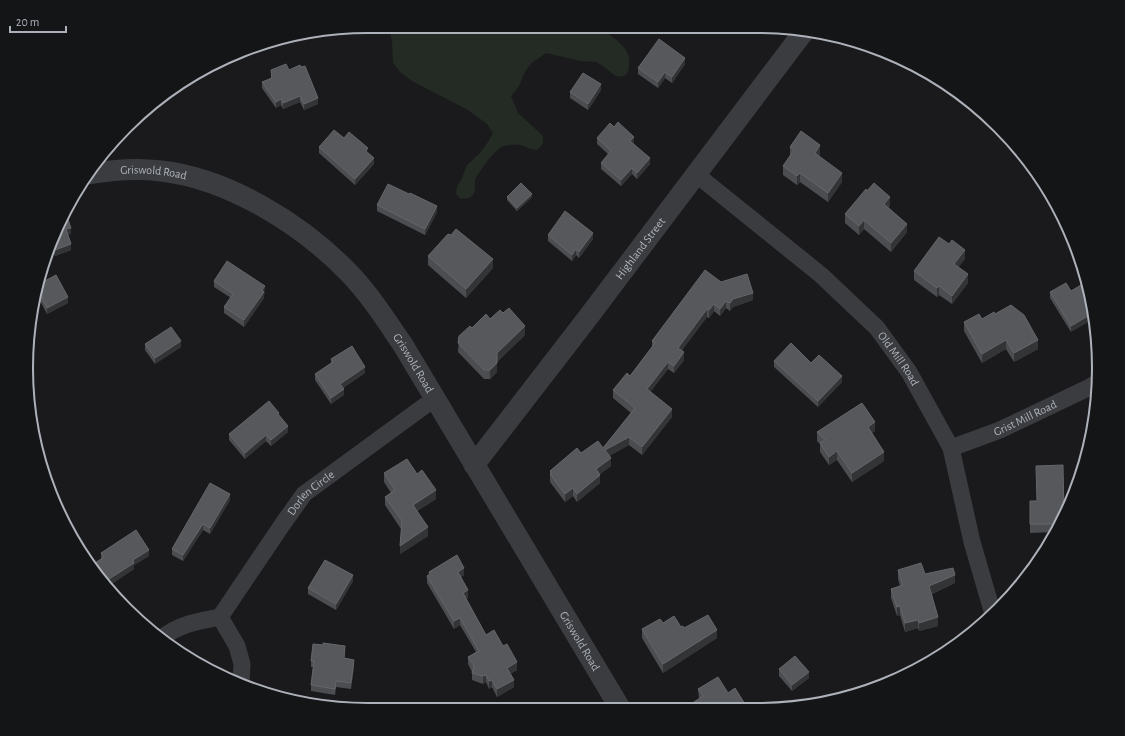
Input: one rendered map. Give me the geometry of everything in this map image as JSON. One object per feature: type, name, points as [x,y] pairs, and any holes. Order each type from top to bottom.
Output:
[{"type":"street","name":"Highland Street","points":[[474,465],[697,175],[801,36]]},
{"type":"street","name":"Griswold Road","points":[[96,173],[134,169],[162,171],[194,177],[225,188],[245,197],[302,232],[350,274],[369,296],[402,345],[617,703]]},
{"type":"street","name":"Old Mill Road","points":[[697,175],[821,275],[878,328],[909,372],[951,448],[972,542],[991,608]]},
{"type":"street","name":"Grist Mill Road","points":[[951,448],[1000,430],[1091,386]]},
{"type":"street","name":"Dorlen Circle","points":[[220,618],[304,494],[434,399]]},
{"type":"street","points":[[166,635],[171,631],[195,622],[220,618],[236,646],[242,664],[241,678]]},
{"type":"shaded area","points":[[390,33],[607,33],[624,47],[629,57],[629,68],[628,72],[621,77],[616,76],[597,62],[581,61],[546,53],[533,62],[528,67],[519,86],[511,96],[518,113],[543,136],[542,144],[537,150],[518,145],[508,145],[501,148],[488,160],[478,174],[471,197],[461,199],[456,194],[457,187],[467,165],[480,153],[493,133],[487,124],[468,110],[412,81],[401,73],[393,63]]},
{"type":"building","points":[[659,39],[685,58],[672,77],[665,72],[658,82],[638,68]]},
{"type":"building","points":[[286,64],[289,70],[300,65],[301,67],[305,66],[318,98],[304,104],[300,96],[283,103],[281,99],[276,102],[262,82],[272,78],[271,70]]},
{"type":"building","points":[[583,73],[601,84],[588,104],[570,92]]},
{"type":"building","points":[[618,122],[634,137],[630,141],[650,158],[637,173],[632,168],[621,180],[601,163],[611,151],[597,138],[610,123],[614,127]]},
{"type":"building","points":[[334,130],[344,138],[349,132],[368,148],[366,151],[374,158],[355,179],[319,147]]},
{"type":"building","points":[[801,131],[820,145],[815,153],[842,173],[828,193],[800,173],[797,176],[783,166],[794,150],[790,147]]},
{"type":"building","points":[[521,183],[532,194],[517,208],[507,197]]},
{"type":"building","points":[[874,183],[890,197],[884,204],[907,224],[891,243],[864,220],[859,226],[845,214],[866,189],[867,191]]},
{"type":"building","points":[[388,184],[437,206],[425,229],[377,205]]},
{"type":"building","points":[[565,211],[593,233],[579,252],[576,249],[572,255],[548,235]]},
{"type":"building","points":[[68,220],[71,228],[66,229],[71,244],[55,250]]},
{"type":"building","points":[[456,229],[493,259],[466,289],[428,256],[448,234],[451,235]]},
{"type":"building","points":[[939,237],[949,244],[952,240],[965,250],[954,264],[968,274],[952,296],[939,286],[937,288],[914,271]]},
{"type":"building","points":[[227,261],[265,286],[262,290],[264,292],[244,320],[224,307],[233,294],[214,281]]},
{"type":"building","points":[[705,270],[721,282],[747,274],[753,293],[733,299],[730,303],[726,301],[720,309],[714,304],[709,310],[707,309],[678,348],[684,352],[674,366],[668,362],[647,389],[672,409],[642,447],[629,437],[605,450],[611,458],[596,469],[600,475],[577,494],[573,488],[565,494],[550,474],[552,473],[550,471],[577,448],[581,453],[598,441],[603,448],[635,408],[613,390],[627,373],[630,376],[655,343],[652,341]]},
{"type":"building","points":[[56,275],[68,297],[47,308],[41,295],[44,281]]},
{"type":"building","points":[[1066,283],[1071,291],[1082,285],[1088,316],[1071,326],[1050,292]]},
{"type":"building","points":[[1011,305],[1024,315],[1038,340],[1014,353],[1006,340],[982,354],[964,322],[979,314],[982,319]]},
{"type":"building","points":[[509,308],[525,326],[497,353],[497,363],[490,370],[484,370],[458,343],[459,336],[470,326],[472,328],[486,314],[490,319],[500,310],[503,313]]},
{"type":"building","points":[[171,327],[181,341],[155,358],[145,344]]},
{"type":"building","points":[[791,343],[811,363],[819,355],[842,376],[818,401],[774,361]]},
{"type":"building","points":[[352,346],[365,367],[340,384],[344,389],[331,398],[315,374],[333,362],[331,359]]},
{"type":"building","points":[[269,401],[288,426],[271,440],[266,435],[245,453],[229,434]]},
{"type":"building","points":[[862,403],[875,422],[868,427],[884,452],[852,473],[837,451],[829,457],[820,443],[825,440],[817,432]]},
{"type":"building","points":[[407,459],[417,474],[422,470],[436,490],[413,505],[428,527],[400,546],[402,521],[385,497],[395,490],[384,473]]},
{"type":"building","points":[[1063,465],[1064,501],[1053,524],[1030,524],[1030,501],[1037,501],[1036,466]]},
{"type":"building","points":[[210,483],[230,494],[210,528],[203,524],[183,555],[172,549]]},
{"type":"building","points":[[136,530],[149,550],[133,560],[134,563],[108,580],[95,563],[104,557],[101,553]]},
{"type":"building","points":[[457,555],[464,568],[458,572],[468,590],[463,593],[486,635],[494,630],[503,646],[507,644],[517,662],[507,668],[514,680],[497,689],[492,680],[489,681],[486,675],[483,676],[472,673],[474,666],[468,657],[479,651],[460,618],[454,621],[427,576],[430,574],[429,572]]},
{"type":"building","points":[[325,560],[353,575],[336,604],[308,588]]},
{"type":"building","points":[[921,563],[925,574],[953,568],[955,575],[929,586],[938,617],[919,623],[918,620],[905,623],[900,606],[897,607],[891,589],[903,585],[898,570]]},
{"type":"building","points":[[708,615],[717,630],[663,664],[642,629],[660,619],[663,623],[674,616],[681,627],[683,626],[684,628]]},
{"type":"building","points":[[323,643],[345,646],[344,658],[354,660],[351,683],[336,681],[335,689],[311,685],[314,661],[311,661],[313,644],[323,645]]},
{"type":"building","points":[[795,656],[809,672],[792,685],[779,669]]},
{"type":"building","points":[[718,677],[728,693],[735,688],[744,703],[692,703],[703,696],[698,689]]}]
